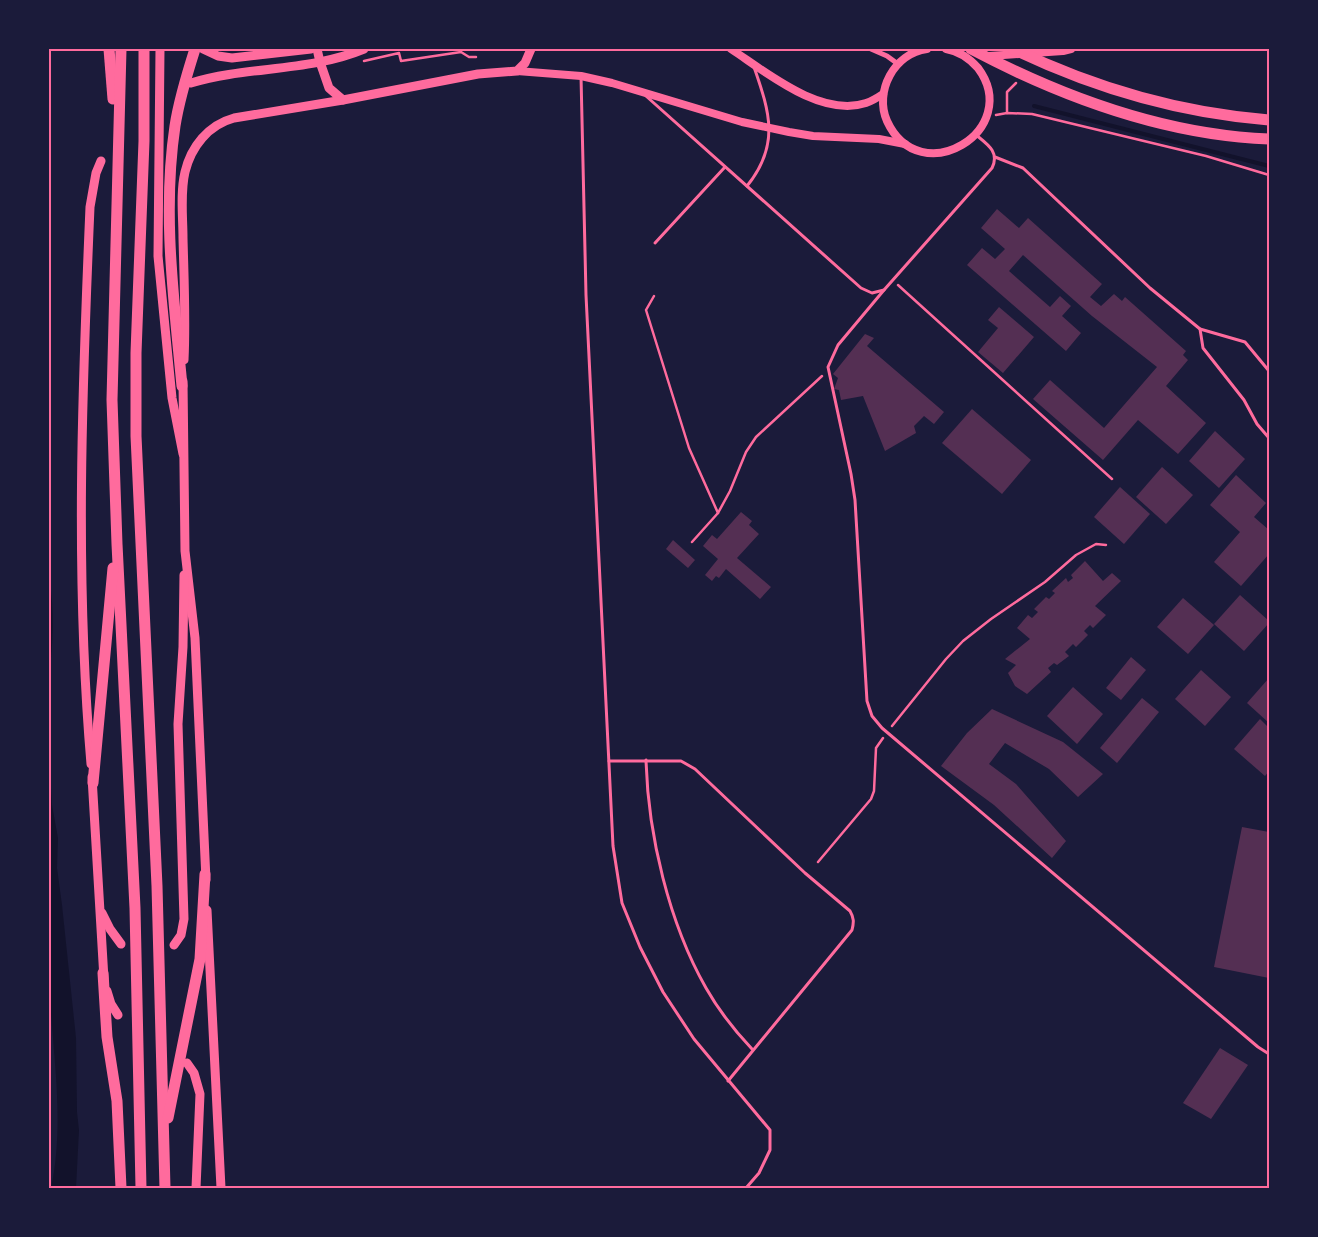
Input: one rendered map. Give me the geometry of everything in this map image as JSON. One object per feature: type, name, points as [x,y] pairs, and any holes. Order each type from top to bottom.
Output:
[{"type":"highway","points":[[109,49],[118,144]]},
{"type":"highway","points":[[121,49],[112,400],[117,544],[135,908],[142,1188]]},
{"type":"highway","points":[[144,49],[144,141],[136,353],[136,436],[157,877],[165,1188]]},
{"type":"highway","points":[[182,386],[169,225],[171,158],[178,112],[195,49]]},
{"type":"highway","points":[[1013,49],[1091,82],[1173,106],[1210,113],[1269,120]]},
{"type":"highway","points":[[966,52],[1066,93],[1127,114],[1169,125],[1224,135],[1269,139]]},
{"type":"highway","points":[[93,783],[109,601],[117,544]]},
{"type":"highway","points":[[164,1150],[170,1105],[200,959],[205,874]]},
{"type":"highway","points":[[103,973],[106,1037],[117,1101],[121,1188]]},
{"type":"main road","points":[[160,49],[158,256],[172,398],[183,454]]},
{"type":"main road","points":[[203,49],[218,56],[232,58],[311,49]]},
{"type":"main road","points":[[317,49],[329,88],[343,100]]},
{"type":"main road","points":[[191,83],[224,75],[320,62],[339,58],[364,49]]},
{"type":"main road","points":[[174,945],[181,935],[184,919],[178,724],[183,647],[185,551],[182,386],[185,326],[183,181],[187,164],[206,134],[226,120],[478,74],[517,71],[525,63],[531,49]]},
{"type":"main road","points":[[101,161],[96,173],[90,207],[80,529],[103,973],[109,998],[118,1015]]},
{"type":"main road","points":[[185,551],[195,638],[221,1188]]},
{"type":"main road","points":[[99,903],[105,920],[121,944]]},
{"type":"main road","points":[[187,1063],[194,1073],[200,1094],[196,1188]]},
{"type":"street","points":[[731,49],[789,88],[809,98],[842,105],[857,105],[865,104],[883,94]]},
{"type":"street","points":[[871,49],[887,56],[898,64]]},
{"type":"street","points":[[905,144],[888,122],[883,106],[883,94],[888,78],[898,64],[909,55],[926,49]]},
{"type":"street","points":[[946,49],[993,56],[1071,49]]},
{"type":"street","points":[[517,71],[581,76],[770,128],[813,136],[879,139],[905,144],[919,151],[935,154],[950,151],[964,145],[976,135],[986,116],[989,102],[982,74],[966,52]]},
{"type":"lane","points":[[747,186],[758,172],[766,155],[770,128],[766,102],[752,63]]},
{"type":"lane","points":[[581,76],[586,295],[613,846],[622,902],[640,947],[663,992],[694,1039],[770,1130],[770,1150],[759,1173],[746,1188]]},
{"type":"lane","points":[[642,92],[861,288],[872,293],[884,290]]},
{"type":"lane","points":[[976,135],[990,147],[995,158],[992,168],[892,280],[838,345],[828,366],[852,474],[868,701],[872,716],[887,732],[1250,1040],[1269,1054]]},
{"type":"lane","points":[[995,158],[1023,168],[1150,288],[1200,329],[1246,342],[1269,371]]},
{"type":"lane","points":[[655,243],[725,166]]},
{"type":"lane","points":[[1200,329],[1203,348],[1244,400],[1256,424],[1269,438]]},
{"type":"lane","points":[[646,760],[647,791],[653,836],[671,903],[687,948],[706,989],[728,1021],[752,1049]]},
{"type":"lane","points":[[608,761],[681,761],[695,769],[805,873],[850,911],[853,916],[852,930],[752,1049],[728,1081]]},
{"type":"path","points":[[363,62],[399,53],[401,61],[461,52],[469,57],[476,56]]},
{"type":"path","points":[[986,116],[1007,113],[1032,114],[1206,156],[1269,175]]},
{"type":"path","points":[[892,280],[1112,478]]},
{"type":"path","points":[[654,296],[646,310],[689,448],[718,513]]},
{"type":"path","points":[[692,542],[718,513],[730,491],[746,452],[756,437],[815,382]]},
{"type":"path","points":[[818,862],[871,800],[874,791],[876,748],[946,659],[963,641],[1045,582],[1076,555],[1096,544],[1106,545]]},
{"type":"shaded area","points":[[49,578],[53,628],[49,677]]},
{"type":"shaded area","points":[[49,756],[52,805],[58,838],[57,868],[76,1038],[79,1130],[76,1188],[51,1188],[55,1162],[57,1109],[48,949]]},
{"type":"building","points":[[997,209],[1019,228],[1028,218],[1102,284],[1090,297],[1101,306],[1114,294],[1122,301],[1125,297],[1186,351],[1183,355],[1188,360],[1166,386],[1206,423],[1178,454],[1138,420],[1103,460],[1033,399],[1050,380],[1104,428],[1157,367],[1092,316],[1023,255],[1009,271],[1050,307],[1060,296],[1071,306],[1062,316],[1081,333],[1066,351],[967,265],[982,248],[995,259],[1005,249],[981,228]]},
{"type":"building","points":[[999,307],[1034,337],[1003,373],[978,352],[998,328],[988,320]]},
{"type":"building","points":[[865,334],[874,338],[867,346],[944,412],[934,424],[924,416],[914,426],[916,433],[885,451],[863,396],[841,400],[839,390],[834,389],[838,378],[833,374]]},
{"type":"building","points":[[972,409],[1031,460],[1002,494],[942,443]]},
{"type":"building","points":[[1215,431],[1245,459],[1219,488],[1189,461]]},
{"type":"building","points":[[1162,467],[1193,495],[1166,524],[1136,497]]},
{"type":"building","points":[[1236,475],[1266,503],[1254,517],[1269,530],[1269,554],[1241,586],[1214,562],[1240,532],[1210,505]]},
{"type":"building","points":[[1120,487],[1150,514],[1124,544],[1094,517]]},
{"type":"building","points":[[741,512],[752,521],[749,525],[759,534],[737,558],[771,587],[760,599],[726,569],[719,578],[716,576],[712,581],[705,575],[718,559],[703,546],[712,535],[717,539]]},
{"type":"building","points":[[673,540],[695,560],[688,568],[666,549]]},
{"type":"building","points":[[1085,561],[1103,581],[1112,573],[1121,581],[1095,606],[1106,615],[1093,628],[1090,625],[1084,631],[1088,635],[1076,647],[1073,644],[1065,652],[1069,656],[1057,665],[1054,663],[1048,668],[1051,672],[1027,694],[1015,686],[1008,673],[1016,665],[1005,659],[1030,639],[1017,628],[1028,615],[1032,618],[1038,612],[1034,609],[1046,597],[1049,599],[1055,593],[1052,591],[1066,578],[1068,582],[1073,578],[1071,575]]},
{"type":"building","points":[[1240,595],[1269,621],[1244,651],[1214,624]]},
{"type":"building","points":[[1183,598],[1214,625],[1188,654],[1157,627]]},
{"type":"building","points":[[1131,657],[1146,670],[1121,700],[1106,688]]},
{"type":"building","points":[[1201,670],[1231,697],[1205,726],[1175,699]]},
{"type":"building","points":[[1269,678],[1269,723],[1247,703]]},
{"type":"building","points":[[1073,687],[1103,714],[1077,744],[1047,716]]},
{"type":"building","points":[[1142,698],[1159,712],[1117,763],[1100,748]]},
{"type":"building","points":[[992,709],[1063,742],[1103,774],[1078,797],[1049,769],[1005,743],[989,764],[1016,784],[1066,841],[1052,858],[994,805],[941,766],[967,733]]},
{"type":"building","points":[[1260,719],[1269,728],[1269,771],[1265,776],[1234,749]]},
{"type":"building","points":[[1242,827],[1269,832],[1269,978],[1214,967]]},
{"type":"building","points":[[1220,1048],[1248,1065],[1211,1119],[1183,1103]]},
{"type":"waterway","points":[[1034,106],[1269,166]]}]
